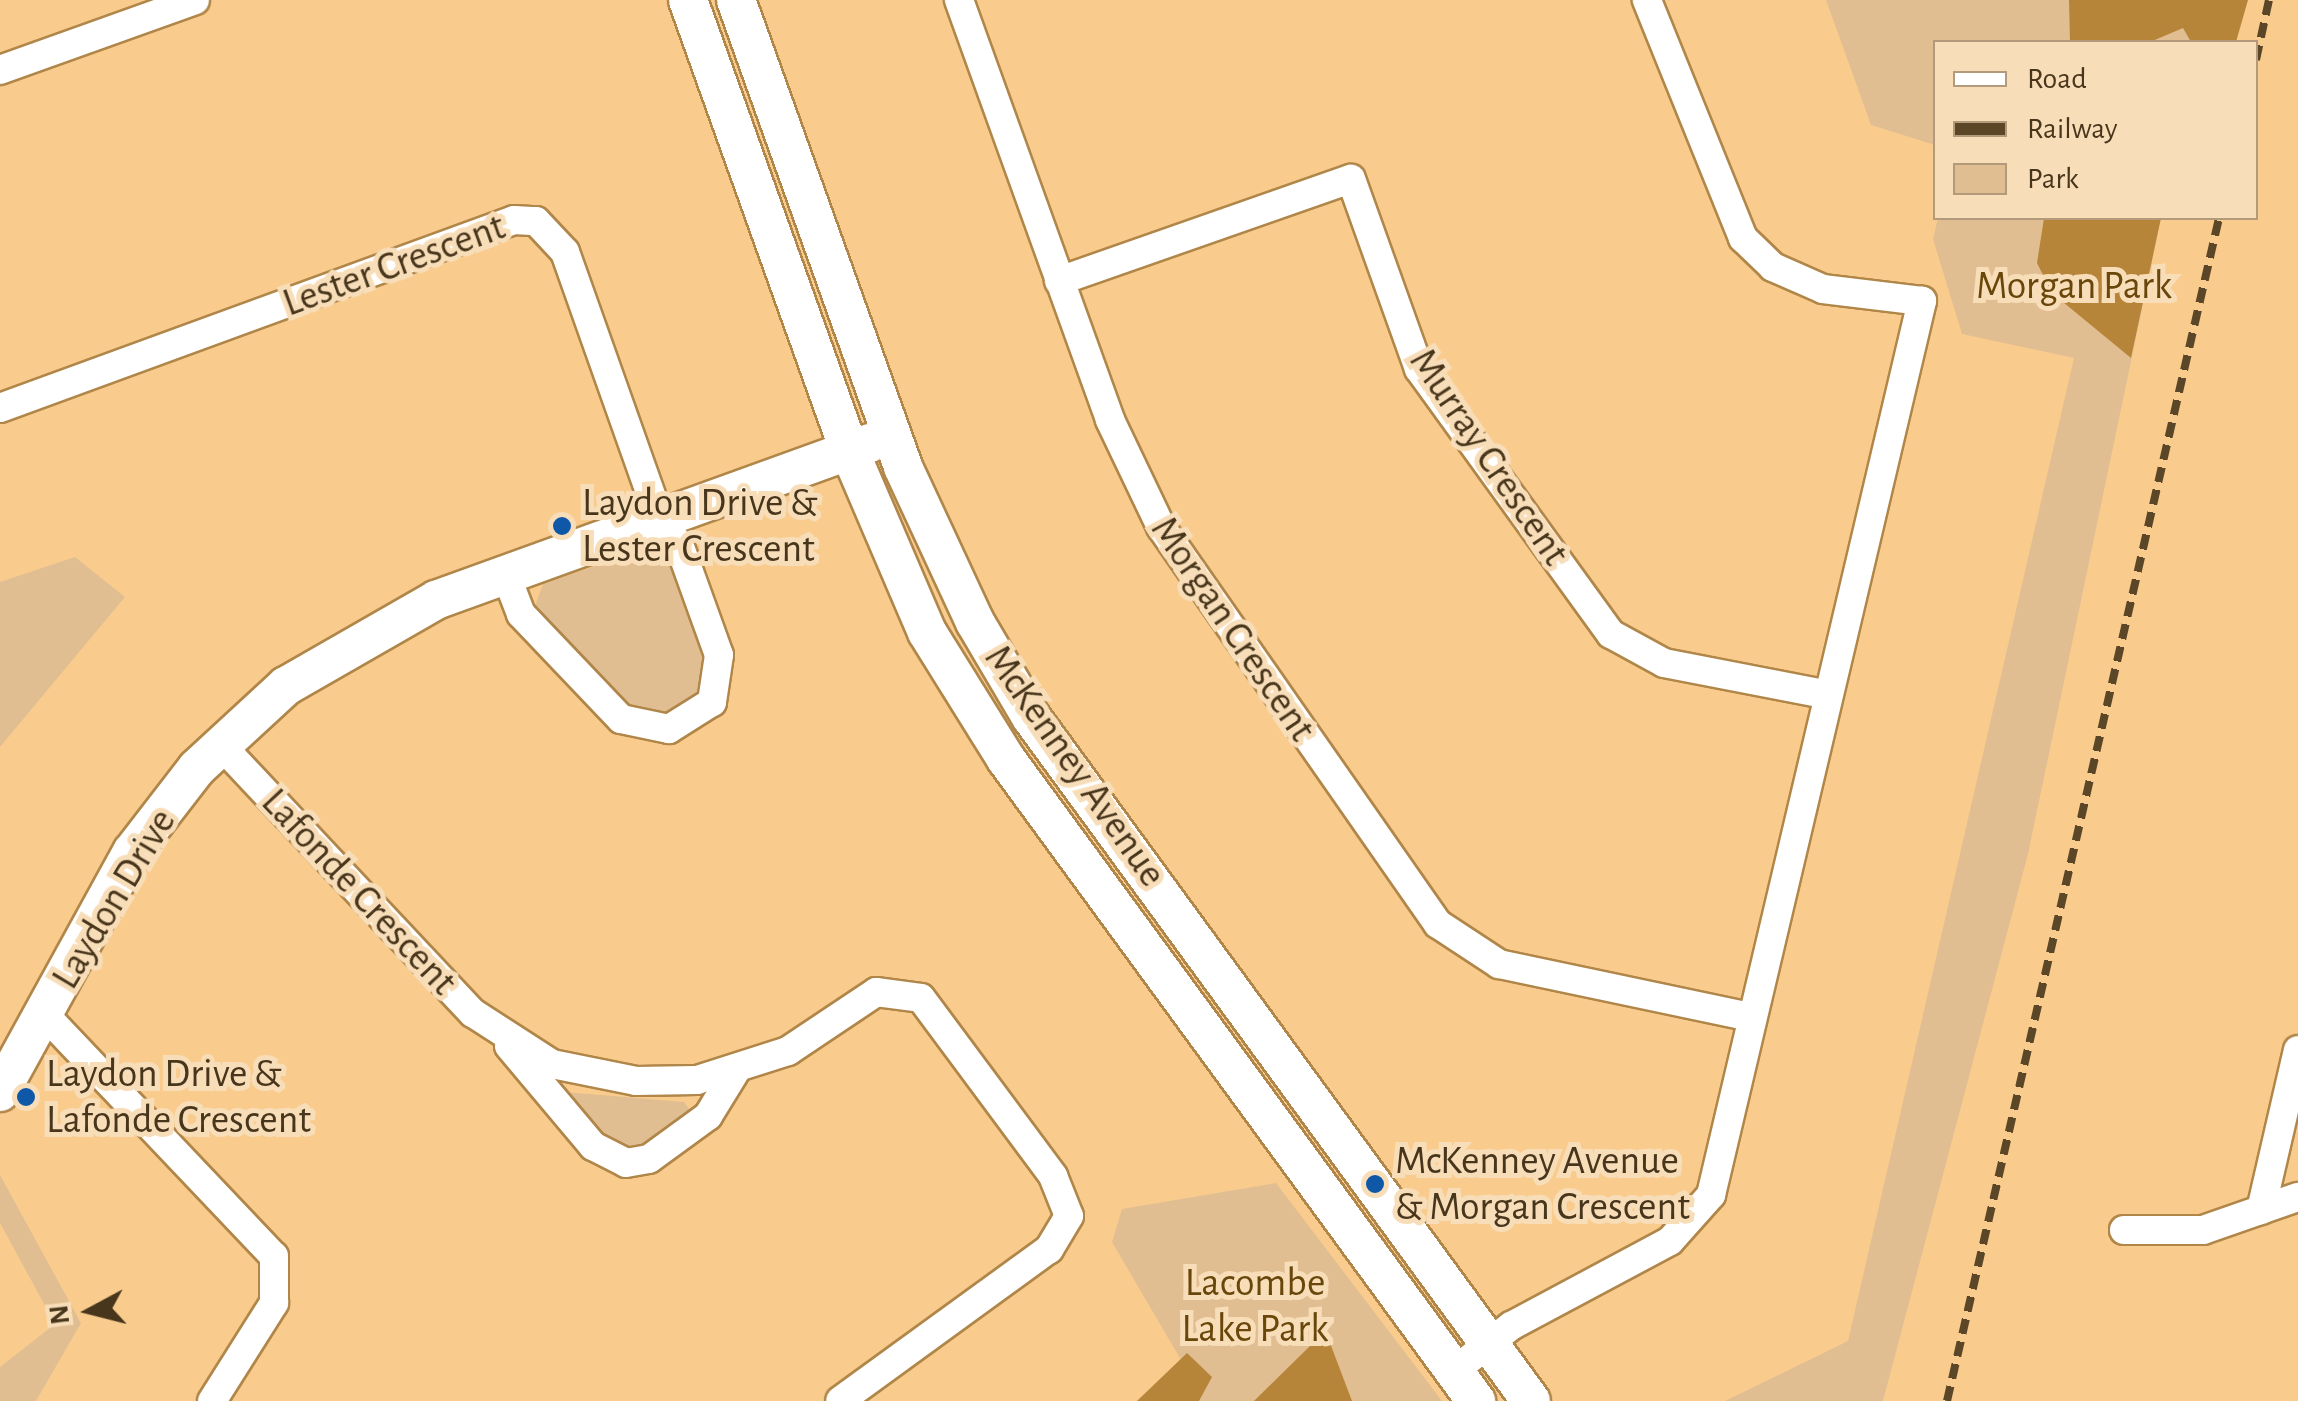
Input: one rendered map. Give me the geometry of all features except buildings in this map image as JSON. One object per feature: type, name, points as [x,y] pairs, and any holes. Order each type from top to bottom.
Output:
[{"type":"main road","name":"McKenney Avenue","points":[[688,0],[849,450],[927,632],[1006,759],[1465,1386]]},
{"type":"main road","name":"McKenney Avenue","points":[[736,0],[892,435],[974,622],[1031,717],[1531,1401]]},
{"type":"main road","name":"Laydon Drive","points":[[0,1092],[46,1015],[132,852],[220,744],[341,648],[506,575],[892,435]]},
{"type":"street","points":[[0,70],[195,0]]},
{"type":"street","name":"Morgan Crescent","points":[[959,0],[1110,420],[1187,570],[1438,924],[1498,964],[1750,1017]]},
{"type":"street","points":[[1465,1386],[1488,1340],[1653,1252],[1699,1213],[1712,1195],[1750,1017],[1922,301],[1822,289],[1773,267],[1743,238],[1647,0]]},
{"type":"street","name":"Murray Crescent","points":[[1059,282],[1352,179],[1419,370],[1611,634],[1664,663],[1828,695]]},
{"type":"street","name":"Lester Crescent","points":[[0,408],[528,220],[554,232],[565,252],[660,520]]},
{"type":"street","points":[[506,575],[522,614],[612,712],[642,728],[681,726],[712,702],[721,666],[679,544],[660,520]]},
{"type":"street","name":"Lafonde Crescent","points":[[220,744],[502,1037],[616,1162],[649,1159],[708,1116],[735,1072]]},
{"type":"street","name":"Lafonde Crescent","points":[[502,1037],[605,1077],[658,1083],[735,1072],[788,1051],[866,996],[910,991],[1066,1198],[1067,1226],[1049,1249],[840,1401]]},
{"type":"street","points":[[46,1015],[274,1256],[274,1302],[212,1401]]},
{"type":"street","points":[[2261,1210],[2298,1050]]},
{"type":"street","points":[[2124,1230],[2186,1232],[2298,1197]]},
{"type":"green space","points":[[1826,0],[2208,0],[2199,40],[1933,40],[1933,144],[1871,125]]},
{"type":"green space","points":[[2069,0],[2248,0],[2237,40],[2190,40],[2183,28],[2155,40],[2070,40]]},
{"type":"green space","name":"Morgan Park","points":[[1938,220],[2161,220],[2028,854],[1883,1401],[1725,1401],[1848,1341],[2074,358],[1962,334],[1933,239]]},
{"type":"green space","points":[[2044,220],[2161,220],[2131,358],[2052,293],[2037,263]]},
{"type":"green space","points":[[655,545],[666,553],[706,662],[699,699],[665,718],[631,710],[535,606],[543,584]]},
{"type":"green space","points":[[75,557],[125,597],[0,747],[0,582]]},
{"type":"green space","points":[[565,1092],[684,1102],[691,1112],[646,1147],[613,1146]]},
{"type":"green space","points":[[0,1175],[81,1323],[36,1401],[0,1401],[0,1367],[55,1324],[0,1223]]},
{"type":"green space","name":"Lacombe Lake Park","points":[[1276,1183],[1442,1401],[1137,1401],[1181,1360],[1112,1242],[1122,1209]]},
{"type":"green space","name":"Lacombe Lake Park","points":[[1330,1343],[1352,1401],[1254,1401],[1310,1346]]},
{"type":"green space","name":"Lacombe Lake Park","points":[[1187,1353],[1212,1377],[1199,1401],[1137,1401]]},
{"type":"railway","points":[[2258,51],[2269,0]]},
{"type":"railway","points":[[1947,1401],[2219,220]]},
{"type":"place","name":"Laydon Drive & Lester Crescent","points":[[562,526]]},
{"type":"place","name":"Laydon Drive & Lafonde Crescent","points":[[26,1097]]},
{"type":"place","name":"McKenney Avenue & Morgan Crescent","points":[[1375,1184]]}]
